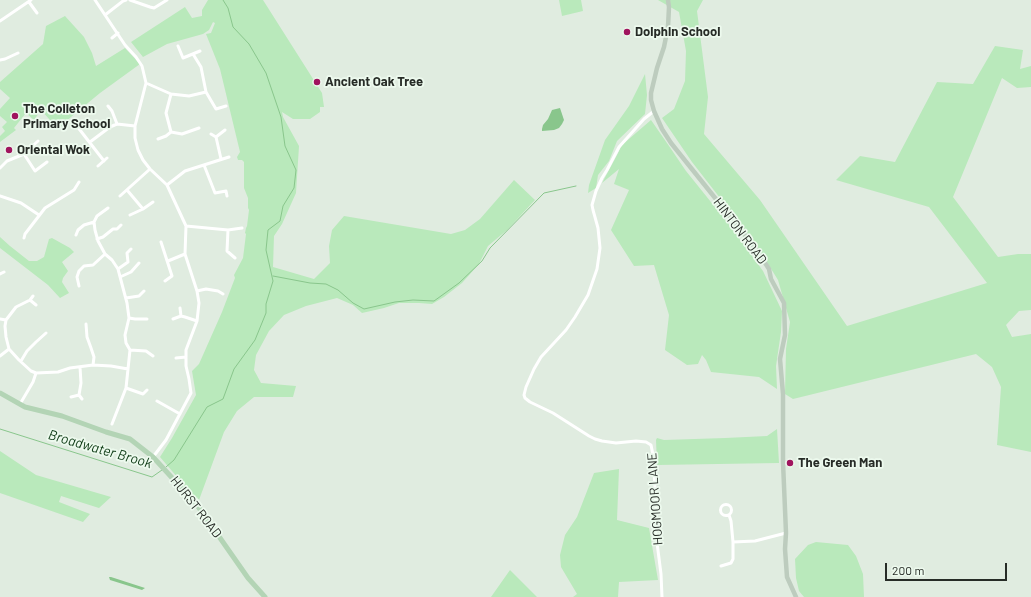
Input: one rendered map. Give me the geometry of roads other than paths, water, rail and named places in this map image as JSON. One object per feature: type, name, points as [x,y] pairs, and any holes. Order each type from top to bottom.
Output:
[{"type":"main road","name":"HURST ROAD","points":[[0,393],[25,407],[62,416],[130,439],[161,464],[197,505],[248,578],[263,596]]},
{"type":"street","points":[[95,0],[142,66],[146,84],[135,126],[134,138],[143,160],[150,169],[167,184],[186,226],[185,254],[197,291],[199,303],[197,321],[186,350],[186,366],[191,393],[166,440],[153,457]]},
{"type":"street","points":[[105,15],[126,0]]},
{"type":"street","points":[[130,0],[154,8],[166,0]]},
{"type":"street","name":"HINTON ROAD","points":[[668,0],[668,27],[651,93],[654,111],[662,129],[671,143],[756,249],[768,269],[771,279],[784,303],[785,335],[780,359],[783,394],[783,462],[786,533],[785,549],[787,577],[796,597]]},
{"type":"street","points":[[0,21],[30,1],[37,13]]},
{"type":"street","points":[[160,4],[163,8]]},
{"type":"street","points":[[112,38],[118,34]]},
{"type":"street","points":[[178,46],[183,58],[200,52]]},
{"type":"street","points":[[0,60],[18,53]]},
{"type":"street","points":[[193,54],[201,66],[206,92],[216,109],[226,106]]},
{"type":"street","points":[[13,56],[16,60]]},
{"type":"street","points":[[146,84],[172,94],[189,96],[206,92]]},
{"type":"street","points":[[171,132],[166,113],[172,94]]},
{"type":"street","points":[[108,106],[112,111],[117,124]]},
{"type":"street","name":"HOGMOOR LANE","points":[[654,111],[639,124],[618,147],[596,191],[592,205],[598,228],[600,248],[597,269],[588,295],[566,330],[541,357],[534,369],[524,395],[525,398],[533,404],[547,409],[595,439],[616,443],[642,441],[651,445],[656,506],[655,527],[661,574],[662,597]]},
{"type":"street","points":[[73,121],[104,161]]},
{"type":"street","points":[[90,142],[110,127],[117,124],[135,126]]},
{"type":"street","points":[[158,139],[171,132],[182,134],[199,128]]},
{"type":"street","points":[[216,137],[225,130]]},
{"type":"street","points":[[211,134],[216,137],[221,159]]},
{"type":"street","points":[[0,168],[7,162],[24,154],[38,141]]},
{"type":"street","points":[[24,154],[35,171],[47,162]]},
{"type":"street","points":[[167,184],[186,171],[229,157]]},
{"type":"street","points":[[98,166],[107,158]]},
{"type":"street","points":[[204,165],[215,193],[215,198]]},
{"type":"street","points":[[120,196],[150,169]]},
{"type":"street","points":[[24,238],[25,234],[45,208],[74,190],[79,182]]},
{"type":"street","points":[[126,190],[143,209]]},
{"type":"street","points":[[215,193],[226,191],[227,196]]},
{"type":"street","points":[[0,196],[20,203],[39,215]]},
{"type":"street","points":[[130,215],[153,202]]},
{"type":"street","points":[[108,208],[97,216],[94,222],[97,239],[105,254],[112,260],[118,269],[127,303],[129,318],[125,335],[126,343],[130,350],[126,388],[120,408],[112,424]]},
{"type":"street","points":[[76,235],[78,230],[84,225],[94,222]]},
{"type":"street","points":[[97,239],[103,237],[113,229],[117,229],[121,225]]},
{"type":"street","points":[[186,226],[228,230],[242,228]]},
{"type":"street","points":[[227,251],[228,230]]},
{"type":"street","points":[[161,242],[172,276],[165,281]]},
{"type":"street","points":[[118,269],[128,262],[127,253],[131,249]]},
{"type":"street","points":[[222,253],[227,251]]},
{"type":"street","points":[[227,251],[235,258]]},
{"type":"street","points":[[79,286],[77,277],[79,271],[84,266],[97,263],[105,254]]},
{"type":"street","points":[[168,261],[185,254]]},
{"type":"street","points":[[120,277],[131,272],[139,263]]},
{"type":"street","points":[[197,291],[206,289],[218,291],[223,294]]},
{"type":"street","points":[[126,298],[139,296],[144,291]]},
{"type":"street","points":[[33,296],[30,300],[16,307],[6,320],[5,326],[9,349],[31,371],[36,373],[58,372],[93,365],[128,369]]},
{"type":"street","points":[[30,300],[36,305]]},
{"type":"street","points":[[180,308],[181,316]]},
{"type":"street","points":[[141,319],[142,313]]},
{"type":"street","points":[[173,318],[181,316],[197,321]]},
{"type":"street","points":[[129,318],[147,319]]},
{"type":"street","points":[[0,320],[6,320]]},
{"type":"street","points":[[86,324],[86,335],[94,357],[93,365]]},
{"type":"street","points":[[20,361],[27,351],[46,333]]},
{"type":"street","points":[[86,335],[92,334]]},
{"type":"street","points":[[36,342],[39,346]]},
{"type":"street","points":[[0,356],[9,349]]},
{"type":"street","points":[[130,350],[146,351],[153,356]]},
{"type":"street","points":[[176,358],[186,357]]},
{"type":"street","points":[[80,367],[81,383],[79,395],[82,399]]},
{"type":"street","points":[[20,404],[33,382],[36,373]]},
{"type":"street","points":[[126,388],[143,394],[147,390]]},
{"type":"street","points":[[71,397],[79,395]]},
{"type":"street","points":[[157,401],[180,414]]},
{"type":"street","points":[[721,566],[729,564],[732,561],[734,542],[729,515]]},
{"type":"street","points":[[734,542],[756,541],[786,533]]},
{"type":"waterway","name":"Broadwater Brook","points":[[166,467],[174,460],[207,407],[223,399],[234,369],[255,340],[266,313],[266,304],[273,281],[266,250],[268,230],[280,221],[283,206],[294,188],[296,170],[285,146],[281,117],[266,73],[249,44],[233,27],[228,8],[223,0]]},
{"type":"waterway","points":[[273,276],[310,283],[326,284],[338,290],[353,303],[364,309],[395,302],[413,300],[434,301],[459,283],[482,261],[490,248],[544,193],[576,186]]},
{"type":"waterway","name":"Broadwater Brook","points":[[0,429],[152,477],[162,470]]},
{"type":"place","name":"Dolphin School","points":[[627,32]]},
{"type":"place","name":"Ancient Oak Tree","points":[[317,82]]},
{"type":"place","name":"The Colleton Primary School","points":[[15,116]]},
{"type":"place","name":"Oriental Wok","points":[[9,150]]},
{"type":"place","name":"The Green Man","points":[[790,463]]}]
